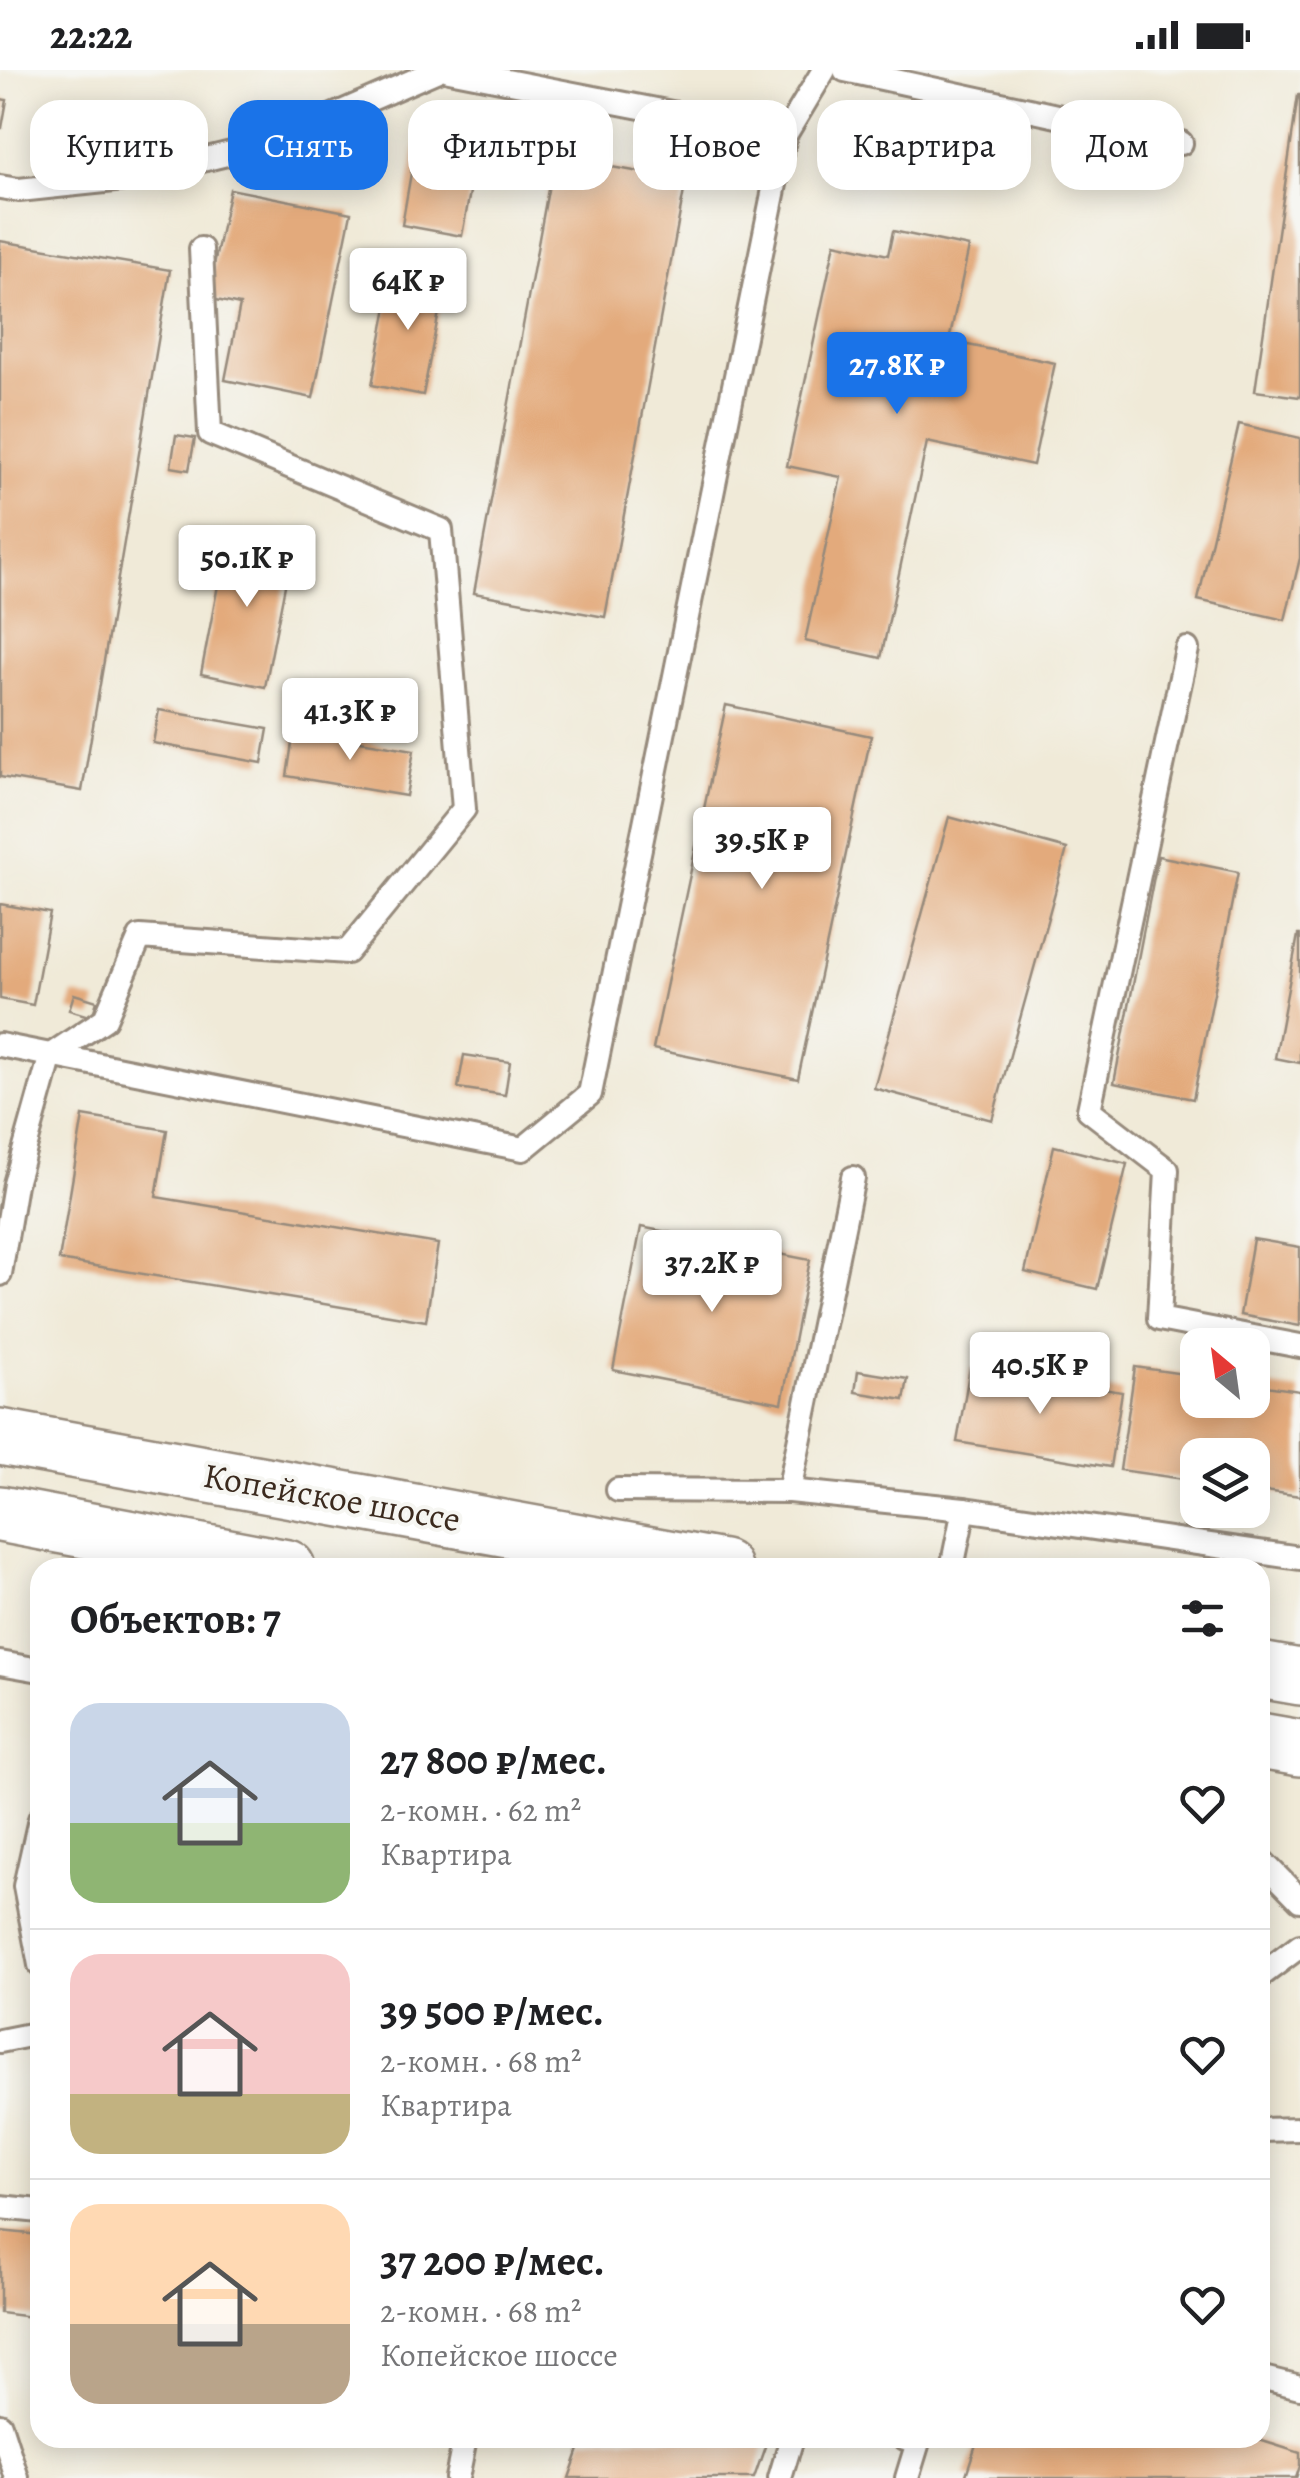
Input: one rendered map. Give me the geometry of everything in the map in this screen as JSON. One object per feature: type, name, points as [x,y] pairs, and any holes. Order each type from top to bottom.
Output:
[{"type":"main road","name":"Копейское шоссе","points":[[0,1437],[668,1558]]},
{"type":"main road","points":[[236,1558],[246,1482]]},
{"type":"main road","points":[[0,1514],[211,1558]]},
{"type":"main road","points":[[1270,1672],[1300,1678]]},
{"type":"main road","points":[[1270,1743],[1300,1748]]},
{"type":"lane","points":[[0,187],[19,190],[124,179],[268,144],[438,70]]},
{"type":"lane","points":[[448,70],[633,106]]},
{"type":"lane","points":[[797,116],[824,70]]},
{"type":"lane","points":[[845,70],[1051,115]]},
{"type":"lane","points":[[0,1045],[523,1149],[590,1094],[774,190]]},
{"type":"lane","points":[[0,1274],[15,1184],[52,1055],[106,1019],[140,937],[347,952],[464,810],[440,530],[210,433],[201,249]]},
{"type":"lane","points":[[1187,649],[1089,1110],[1167,1170],[1159,1320],[1300,1346]]},
{"type":"lane","points":[[788,1491],[853,1178]]},
{"type":"lane","points":[[618,1490],[788,1491],[964,1509],[1300,1558]]},
{"type":"lane","points":[[954,1558],[964,1509]]},
{"type":"lane","points":[[0,1663],[30,1668]]},
{"type":"lane","points":[[30,1865],[25,1886],[30,1912]]},
{"type":"lane","points":[[1270,1869],[1300,1900]]},
{"type":"lane","points":[[0,1882],[25,1886]]},
{"type":"lane","points":[[1270,1968],[1300,1946]]},
{"type":"lane","points":[[0,2041],[30,2035]]},
{"type":"lane","points":[[1270,2130],[1300,2129]]},
{"type":"lane","points":[[0,2207],[30,2209]]},
{"type":"lane","points":[[1270,2380],[1300,2387]]},
{"type":"lane","points":[[0,2425],[17,2478]]},
{"type":"lane","points":[[458,2478],[464,2448]]},
{"type":"lane","points":[[780,2478],[789,2448]]},
{"type":"lane","points":[[907,2478],[916,2448]]},
{"type":"building","points":[[1300,95],[1300,397],[1255,391]]},
{"type":"building","points":[[0,99],[7,100],[2,128],[0,128]]},
{"type":"building","points":[[613,167],[633,171],[633,190],[684,190],[605,617],[474,593],[548,190],[613,190]]},
{"type":"building","points":[[230,190],[351,213],[313,398],[225,380],[240,305],[207,298]]},
{"type":"building","points":[[408,190],[470,190],[462,236],[402,225]]},
{"type":"building","points":[[893,231],[969,247],[949,341],[1055,363],[1033,465],[927,442],[881,658],[805,641],[841,477],[787,466],[835,243],[888,255]]},
{"type":"building","points":[[0,241],[170,270],[82,791],[0,777]]},
{"type":"building","points":[[394,271],[445,281],[423,395],[372,385]]},
{"type":"building","points":[[1239,424],[1300,438],[1300,558],[1285,620],[1198,600]]},
{"type":"building","points":[[176,435],[195,438],[189,470],[171,467]]},
{"type":"building","points":[[228,533],[293,545],[265,687],[201,674]]},
{"type":"building","points":[[726,705],[871,736],[798,1079],[653,1049]]},
{"type":"building","points":[[159,710],[268,729],[262,763],[153,743]]},
{"type":"building","points":[[294,730],[414,750],[406,796],[287,776]]},
{"type":"building","points":[[949,817],[1067,849],[992,1120],[874,1088]]},
{"type":"building","points":[[1158,856],[1238,872],[1193,1099],[1114,1083]]},
{"type":"building","points":[[0,904],[50,913],[33,1005],[0,999]]},
{"type":"building","points":[[1300,935],[1300,1063],[1275,1058]]},
{"type":"building","points":[[74,994],[97,1001],[92,1017],[69,1010]]},
{"type":"building","points":[[464,1055],[510,1062],[505,1095],[458,1088]]},
{"type":"building","points":[[83,1116],[167,1130],[156,1197],[438,1244],[426,1321],[59,1260]]},
{"type":"building","points":[[1054,1146],[1127,1164],[1097,1289],[1025,1272]]},
{"type":"building","points":[[641,1227],[810,1260],[782,1403],[613,1370]]},
{"type":"building","points":[[1253,1239],[1300,1247],[1300,1326],[1240,1315]]},
{"type":"building","points":[[1135,1367],[1180,1373],[1180,1418],[1270,1418],[1270,1387],[1300,1391],[1300,1496],[1270,1492],[1270,1438],[1180,1438],[1180,1478],[1120,1470]]},
{"type":"building","points":[[970,1368],[1122,1392],[1110,1467],[957,1442]]},
{"type":"building","points":[[858,1371],[908,1379],[904,1400],[855,1392]]},
{"type":"building","points":[[0,2231],[30,2234],[30,2317],[0,2313]]},
{"type":"building","points":[[1270,2443],[1300,2453],[1296,2478],[965,2478],[975,2448],[1270,2448]]},
{"type":"building","points":[[580,2448],[764,2448],[754,2478],[569,2478]]}]
